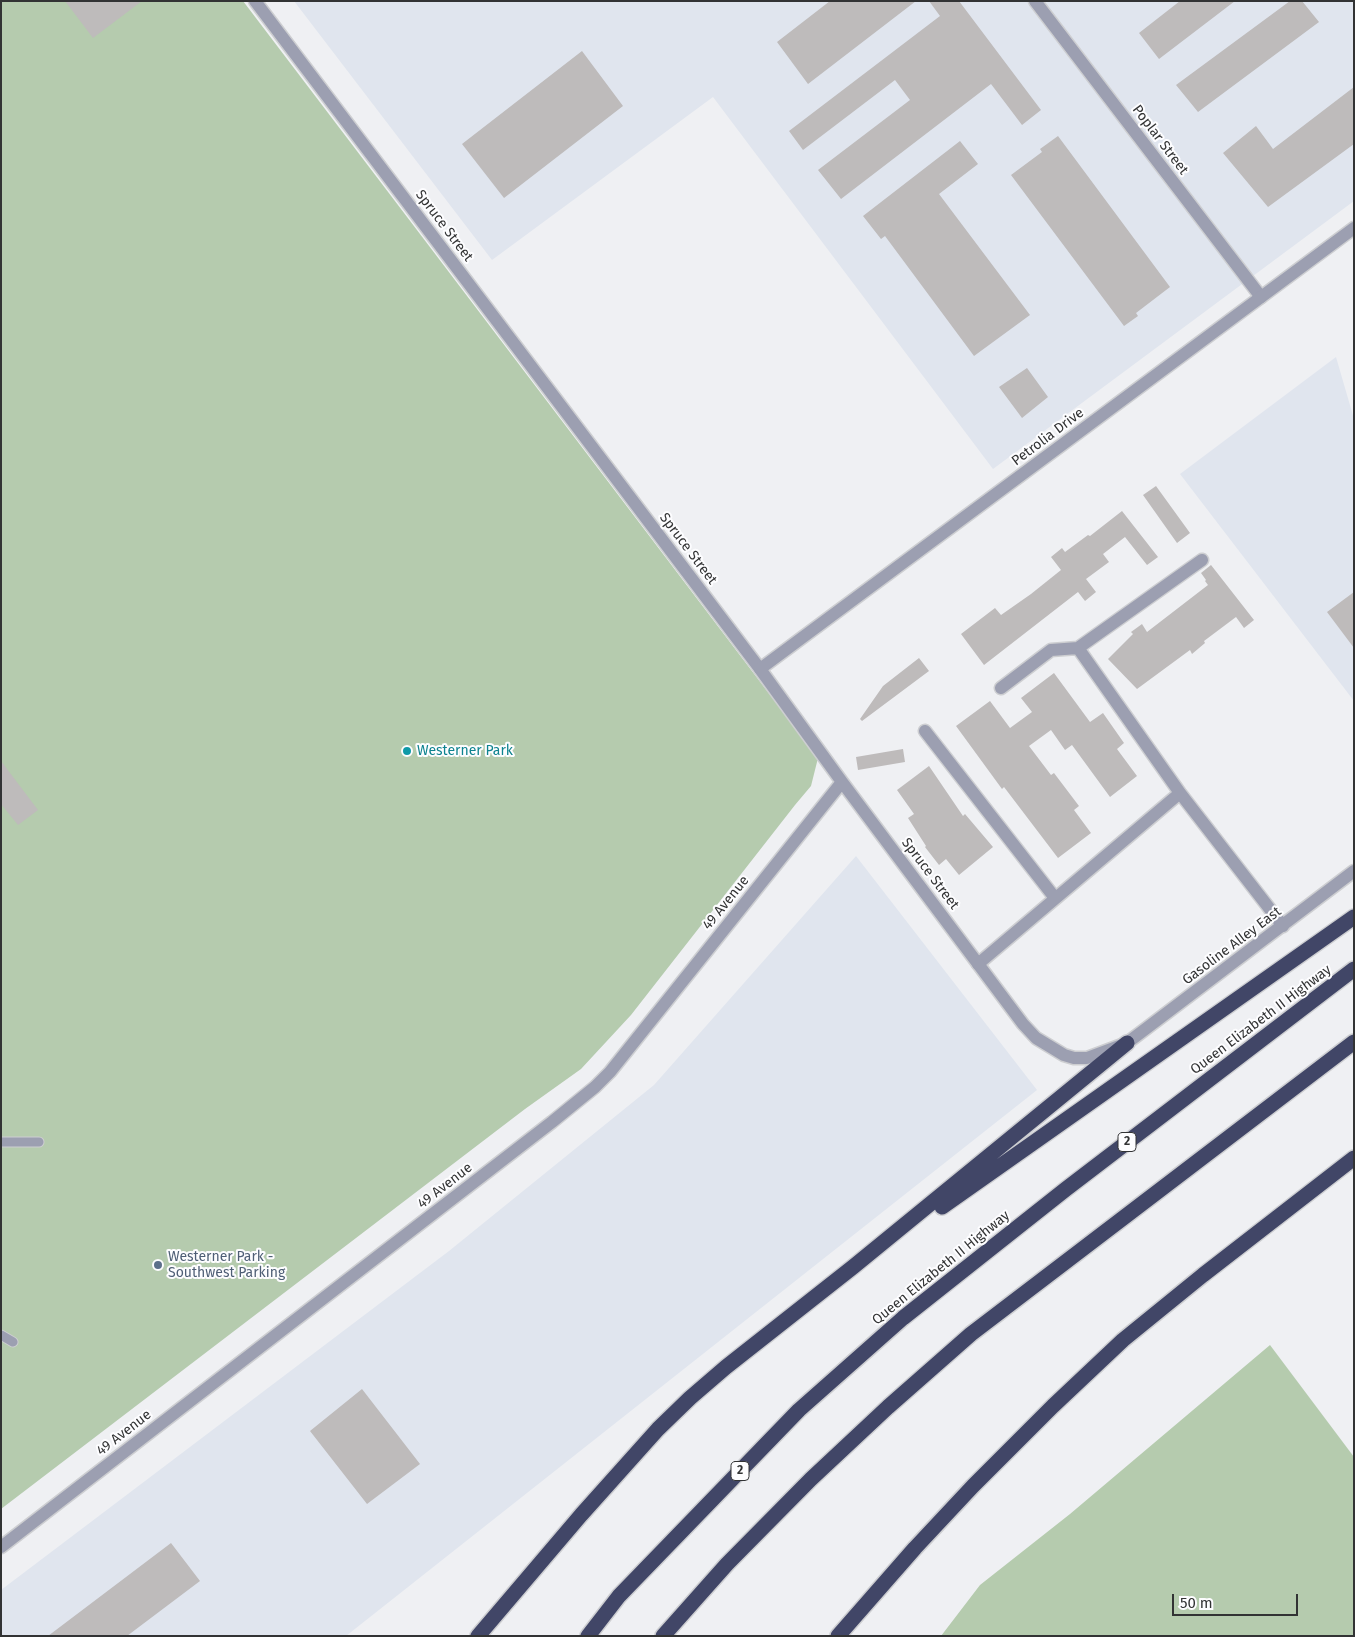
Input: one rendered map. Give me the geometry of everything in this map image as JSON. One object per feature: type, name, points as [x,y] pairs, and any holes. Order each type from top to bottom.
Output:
[{"type":"highway","points":[[853,1267],[963,1192],[1354,917]]},
{"type":"highway","name":"Queen Elizabeth II Highway","points":[[588,1636],[619,1596],[799,1410],[903,1318],[1074,1183],[1354,969]]},
{"type":"highway","points":[[663,1636],[727,1564],[810,1478],[971,1334],[1354,1042]]},
{"type":"highway","points":[[478,1636],[581,1515],[658,1429],[726,1367],[853,1267],[1127,1043]]},
{"type":"highway","points":[[838,1636],[915,1548],[973,1486],[1053,1406],[1123,1340],[1202,1275],[1354,1158]]},
{"type":"street","name":"Spruce Street","points":[[255,1],[760,670],[1024,1024],[1036,1038],[1049,1047],[1074,1058],[1088,1058],[1127,1043]]},
{"type":"street","name":"Poplar Street","points":[[1035,1],[1261,297]]},
{"type":"street","name":"Petrolia Drive","points":[[760,670],[1354,228]]},
{"type":"street","points":[[1001,688],[1051,650],[1078,648],[1202,560]]},
{"type":"street","points":[[1078,648],[1180,793],[1283,926]]},
{"type":"street","points":[[924,731],[1055,898]]},
{"type":"street","name":"49 Avenue","points":[[1,1547],[595,1087],[610,1072],[842,782]]},
{"type":"street","points":[[978,964],[1180,793]]},
{"type":"street","name":"Gasoline Alley East","points":[[1127,1043],[1354,871]]},
{"type":"lane","points":[[1,1142],[39,1142]]},
{"type":"lane","points":[[1,1335],[13,1342]]},
{"type":"shaded area","points":[[294,1],[1354,1],[1354,201],[993,469],[713,97],[492,260]]},
{"type":"shaded area","points":[[1336,357],[1354,419],[1354,701],[1180,474]]},
{"type":"shaded area","points":[[856,856],[1037,1090],[346,1636],[1,1636],[1,1590],[449,1251],[654,1085]]},
{"type":"green space","name":"Westerner Park","points":[[1,1],[243,1],[818,758],[811,786],[631,1015],[581,1069],[525,1109],[1,1509]]},
{"type":"green space","points":[[1270,1345],[1354,1457],[1354,1636],[941,1636],[980,1585],[1070,1514]]},
{"type":"building","points":[[65,1],[142,1],[93,38]]},
{"type":"building","points":[[830,1],[916,1],[808,84],[777,42]]},
{"type":"building","points":[[929,1],[959,1],[1041,110],[1022,125],[991,84],[841,199],[818,170],[910,100],[895,80],[803,150],[789,131],[940,16]]},
{"type":"building","points":[[1180,1],[1235,1],[1159,59],[1139,33]]},
{"type":"building","points":[[1290,1],[1302,1],[1319,22],[1198,112],[1176,85]]},
{"type":"building","points":[[582,51],[623,106],[504,198],[462,144]]},
{"type":"building","points":[[1354,87],[1354,144],[1268,207],[1223,153],[1256,126],[1273,149]]},
{"type":"building","points":[[1058,136],[1170,287],[1136,313],[1138,316],[1124,326],[1011,175],[1042,152],[1040,149]]},
{"type":"building","points":[[960,141],[978,164],[939,194],[1030,315],[974,356],[885,236],[881,239],[863,216]]},
{"type":"building","points":[[1027,368],[1048,397],[1022,418],[999,387]]},
{"type":"building","points":[[1156,486],[1190,533],[1177,543],[1143,495]]},
{"type":"building","points":[[1122,511],[1158,557],[1147,565],[1125,537],[1103,554],[1109,562],[1086,579],[1096,592],[1085,601],[1078,592],[984,665],[961,634],[995,608],[1001,615],[1031,594],[1061,570],[1051,557],[1062,548],[1065,552],[1088,535],[1090,536]]},
{"type":"building","points":[[1211,565],[1254,620],[1244,628],[1236,617],[1204,641],[1205,643],[1192,654],[1190,650],[1137,689],[1108,659],[1133,634],[1131,632],[1142,624],[1147,632],[1208,585],[1201,573]]},
{"type":"building","points":[[1354,592],[1354,648],[1327,612]]},
{"type":"building","points":[[919,658],[929,671],[862,721],[860,719],[883,686]]},
{"type":"building","points":[[1054,673],[1090,722],[1103,713],[1124,743],[1117,749],[1137,776],[1110,797],[1072,745],[1065,750],[1051,730],[1029,746],[1051,775],[1054,773],[1079,806],[1074,810],[1091,833],[1058,858],[1004,787],[1002,789],[956,726],[990,701],[1010,728],[1032,712],[1021,698]]},
{"type":"building","points":[[903,749],[905,762],[858,770],[856,757]]},
{"type":"building","points":[[1,761],[38,810],[18,825],[1,804]]},
{"type":"building","points":[[929,766],[963,816],[965,814],[993,847],[959,875],[946,859],[939,865],[925,847],[908,818],[914,814],[897,790]]},
{"type":"building","points":[[362,1389],[420,1464],[367,1504],[310,1431]]},
{"type":"building","points":[[171,1543],[200,1581],[127,1636],[48,1636]]},
{"type":"place","name":"Westerner Park","points":[[407,751]]},
{"type":"place","name":"Westerner Park - Southwest Parking","points":[[158,1265]]}]
